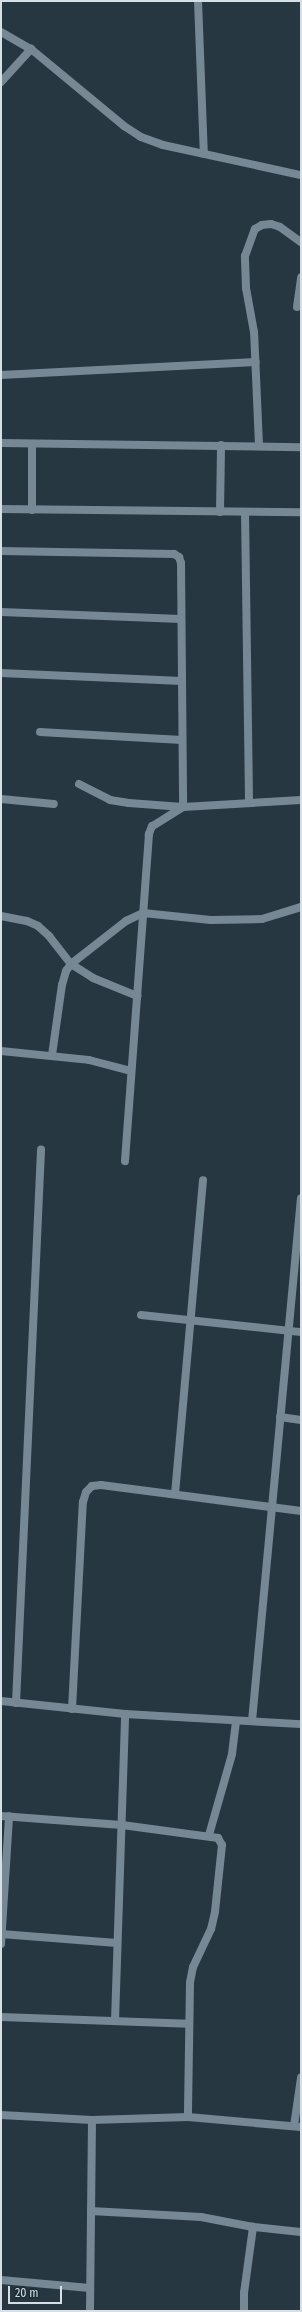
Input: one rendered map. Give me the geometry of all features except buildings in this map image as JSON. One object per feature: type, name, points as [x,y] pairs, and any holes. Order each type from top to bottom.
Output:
[{"type":"street","points":[[198,1],[204,154]]},
{"type":"street","points":[[1,32],[31,49],[124,126],[141,137],[204,154],[301,175]]},
{"type":"street","points":[[1,82],[31,49]]},
{"type":"street","points":[[259,445],[254,332],[244,271],[245,256],[255,229],[262,225],[271,224],[280,227],[301,242]]},
{"type":"street","points":[[297,307],[301,277]]},
{"type":"street","points":[[1,375],[256,362]]},
{"type":"street","points":[[1,443],[259,445],[301,447]]},
{"type":"street","points":[[32,444],[32,510]]},
{"type":"street","points":[[220,445],[220,512]]},
{"type":"street","points":[[1,510],[301,512]]},
{"type":"street","points":[[246,512],[249,803]]},
{"type":"street","points":[[1,551],[174,554],[179,557],[183,807]]},
{"type":"street","points":[[1,612],[181,619]]},
{"type":"street","points":[[1,672],[182,681]]},
{"type":"street","points":[[40,732],[182,740]]},
{"type":"street","points":[[79,784],[110,800],[183,807],[301,800]]},
{"type":"street","points":[[1,799],[54,804]]},
{"type":"street","points":[[125,1161],[149,834],[152,826],[174,814],[183,807]]},
{"type":"street","points":[[52,1055],[62,985],[66,971],[71,964],[115,929],[143,913],[235,920],[262,918],[301,907]]},
{"type":"street","points":[[1,916],[27,921],[38,926],[49,936],[71,964],[93,978],[137,996]]},
{"type":"street","points":[[1,1051],[52,1055],[89,1060],[132,1071]]},
{"type":"street","points":[[16,1703],[41,1150]]},
{"type":"street","points":[[175,1494],[204,1180]]},
{"type":"street","points":[[252,1721],[301,1198]]},
{"type":"street","points":[[142,1315],[301,1332]]},
{"type":"street","points":[[280,1417],[301,1420]]},
{"type":"street","points":[[72,1709],[86,1492],[92,1486],[101,1485],[301,1511]]},
{"type":"street","points":[[1,1701],[125,1714],[301,1724]]},
{"type":"street","points":[[115,2021],[125,1714]]},
{"type":"street","points":[[210,1835],[232,1754],[236,1721]]},
{"type":"street","points":[[1,1944],[5,1816],[122,1825],[210,1835],[218,1838],[222,1845],[215,1912],[211,1929],[193,1967],[190,1983],[188,2024],[188,2117]]},
{"type":"street","points":[[1,1934],[117,1943]]},
{"type":"street","points":[[1,2017],[188,2024]]},
{"type":"street","points":[[1,2115],[92,2120],[188,2117],[298,2126],[301,2078]]},
{"type":"street","points":[[90,2311],[92,2120]]},
{"type":"street","points":[[91,2211],[201,2217],[253,2227],[301,2232]]},
{"type":"street","points":[[244,2311],[244,2292],[253,2227]]},
{"type":"street","points":[[1,2280],[90,2288]]}]
